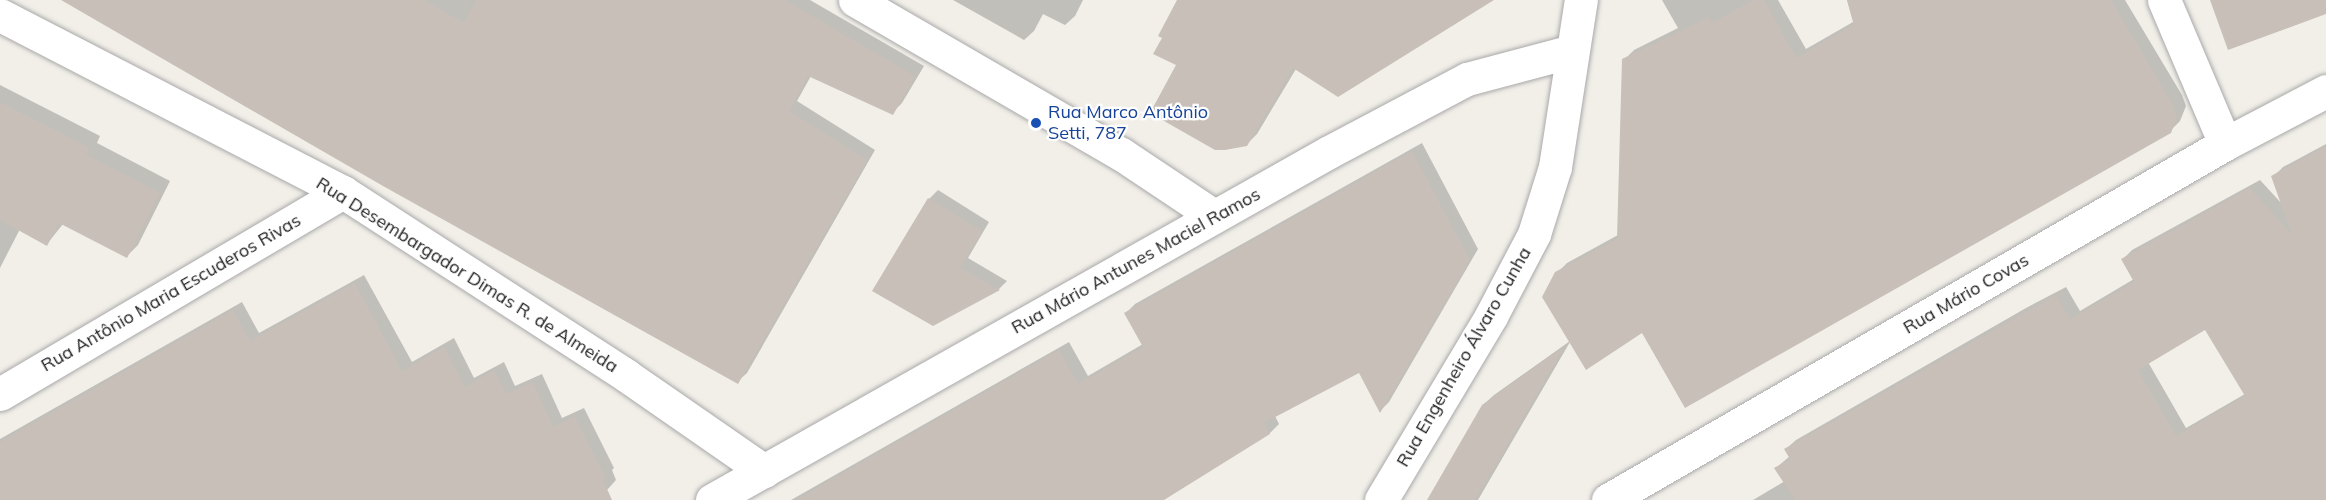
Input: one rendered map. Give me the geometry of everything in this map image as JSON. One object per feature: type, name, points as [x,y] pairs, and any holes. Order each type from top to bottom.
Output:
[{"type":"street","points":[[855,0],[1121,154],[1214,216]]},
{"type":"street","name":"Rua Engenheiro Álvaro Cunha","points":[[1381,500],[1491,316],[1534,234],[1555,166],[1581,0]]},
{"type":"street","points":[[2164,0],[2225,144]]},
{"type":"street","name":"Rua Desembargador Dimas R. de Almeida","points":[[0,15],[342,192],[627,376],[764,471]]},
{"type":"street","name":"Rua Mário Antunes Maciel Ramos","points":[[712,500],[1214,216],[1467,80],[1572,51]]},
{"type":"street","name":"Rua Mário Covas","points":[[1608,500],[2225,144],[2326,91]]},
{"type":"street","name":"Rua Antônio Maria Escuderos Rivas","points":[[0,393],[342,192]]},
{"type":"building","points":[[61,0],[424,0],[464,23],[476,0],[785,0],[915,76],[893,115],[808,76],[789,111],[867,160],[738,384],[383,186]]},
{"type":"building","points":[[1177,0],[1494,0],[1338,97],[1293,68],[1247,146],[1215,150],[1150,113],[1176,65],[1153,54],[1162,38],[1158,36]]},
{"type":"building","points":[[1753,0],[1764,0],[1796,58],[1854,24],[1847,0],[2111,0],[2173,105],[2177,117],[2171,133],[1685,408],[1642,333],[1586,370],[1542,297],[1555,272],[1617,239],[1622,59],[1709,17],[1712,23]]},
{"type":"building","points":[[2210,0],[2326,0],[2326,14],[2228,50]]},
{"type":"building","points":[[0,102],[90,148],[86,155],[160,193],[127,258],[59,223],[47,246],[0,220]]},
{"type":"building","points":[[2326,146],[2326,500],[1795,500],[1774,468],[1790,459],[1784,449],[2056,295],[2070,319],[2134,282],[2121,259],[2250,188],[2292,235],[2271,176]],"holes":[[[2205,330],[2245,396],[2176,436],[2138,370]]]},
{"type":"building","points":[[1412,151],[1470,260],[1380,413],[1359,373],[1264,423],[1270,434],[1164,500],[796,500],[1059,350],[1078,384],[1143,347],[1124,313]]},
{"type":"building","points":[[928,198],[982,231],[960,268],[1000,290],[933,326],[872,291]]},
{"type":"building","points":[[355,283],[402,371],[444,347],[465,387],[494,370],[506,394],[533,382],[553,427],[575,417],[606,478],[603,480],[612,500],[0,500],[0,442],[233,310],[250,341]]},
{"type":"building","points":[[1565,346],[1475,500],[1427,500],[1482,405]]},
{"type":"place","name":"Rua Marco Antônio Setti, 787","points":[[1036,123]]}]
